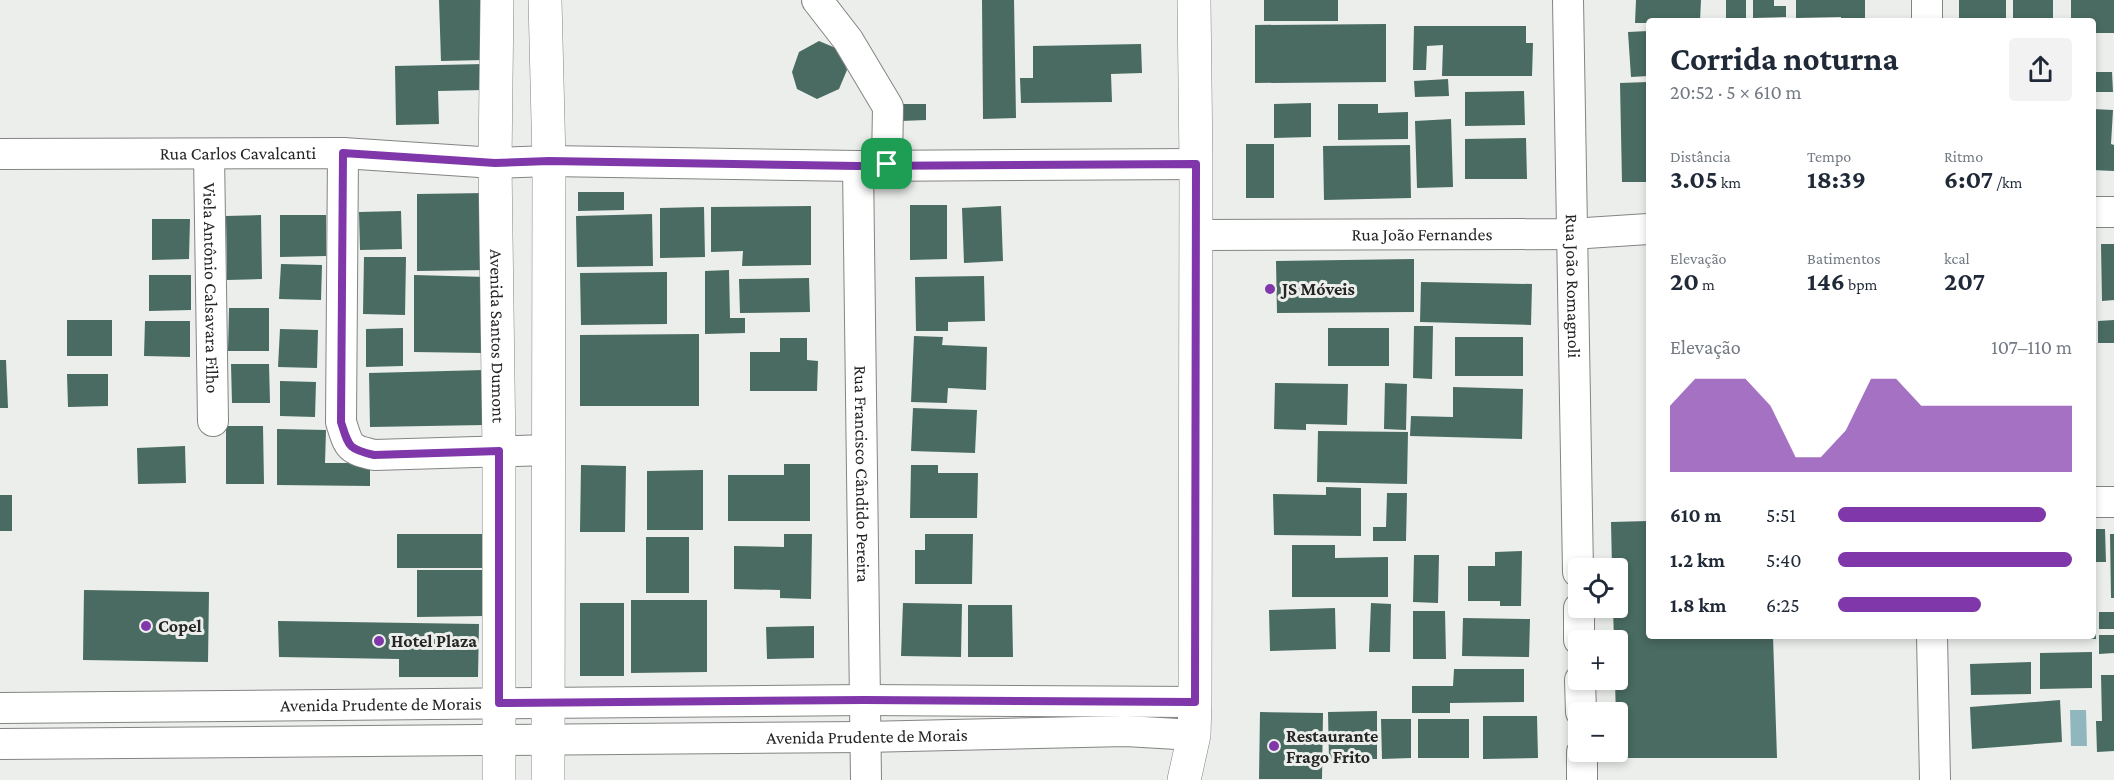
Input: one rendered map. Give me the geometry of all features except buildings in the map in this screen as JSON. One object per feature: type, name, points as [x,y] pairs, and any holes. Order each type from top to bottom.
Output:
[{"type":"main road","name":"Avenida Santos Dumont","points":[[497,0],[495,163],[499,451],[499,780]]},
{"type":"main road","points":[[545,0],[549,161],[548,780]]},
{"type":"main road","points":[[1184,780],[1194,735],[1195,702],[1197,235],[1194,0]]},
{"type":"street","name":"Rua Francisco Cândido Pereira","points":[[817,0],[848,40],[888,107],[872,165],[864,700],[866,780]]},
{"type":"street","name":"Rua João Romagnoli","points":[[1568,0],[1578,558]]},
{"type":"street","points":[[1927,0],[1927,18]]},
{"type":"street","name":"Rua Carlos Cavalcanti","points":[[0,154],[343,153],[495,163],[549,161],[872,165],[1196,164]]},
{"type":"street","points":[[343,153],[341,422],[347,442],[354,450],[374,455],[548,450]]},
{"type":"street","name":"Viela Antônio Calsavara Filho","points":[[209,154],[213,421]]},
{"type":"street","points":[[2096,212],[2114,212]]},
{"type":"street","name":"Rua João Fernandes","points":[[1197,235],[1571,234],[1646,230]]},
{"type":"street","points":[[2096,502],[2114,502]]},
{"type":"street","points":[[1932,639],[1935,780]]},
{"type":"street","name":"Avenida Prudente de Morais","points":[[0,708],[864,700],[1195,702]]},
{"type":"street","points":[[276,705],[276,741]]},
{"type":"street","points":[[58,707],[62,743]]},
{"type":"street","name":"Avenida Prudente de Morais","points":[[0,744],[864,737],[1126,731],[1194,735]]},
{"type":"street","points":[[1582,762],[1582,780]]},
{"type":"water","points":[[2070,710],[2086,710],[2087,746],[2071,746]]},
{"type":"place","name":"JS Móveis","points":[[1270,289]]},
{"type":"place","name":"Copel","points":[[146,626]]},
{"type":"place","name":"Hotel Plaza","points":[[379,641]]},
{"type":"place","name":"Restaurante Frago Frito","points":[[1274,746]]},
{"type":"route","points":[[343,153],[495,163],[549,161],[858,166],[887,164],[1196,164],[1195,702],[864,700],[499,703],[499,451],[374,455],[354,450],[347,442],[341,422],[343,153]]}]
